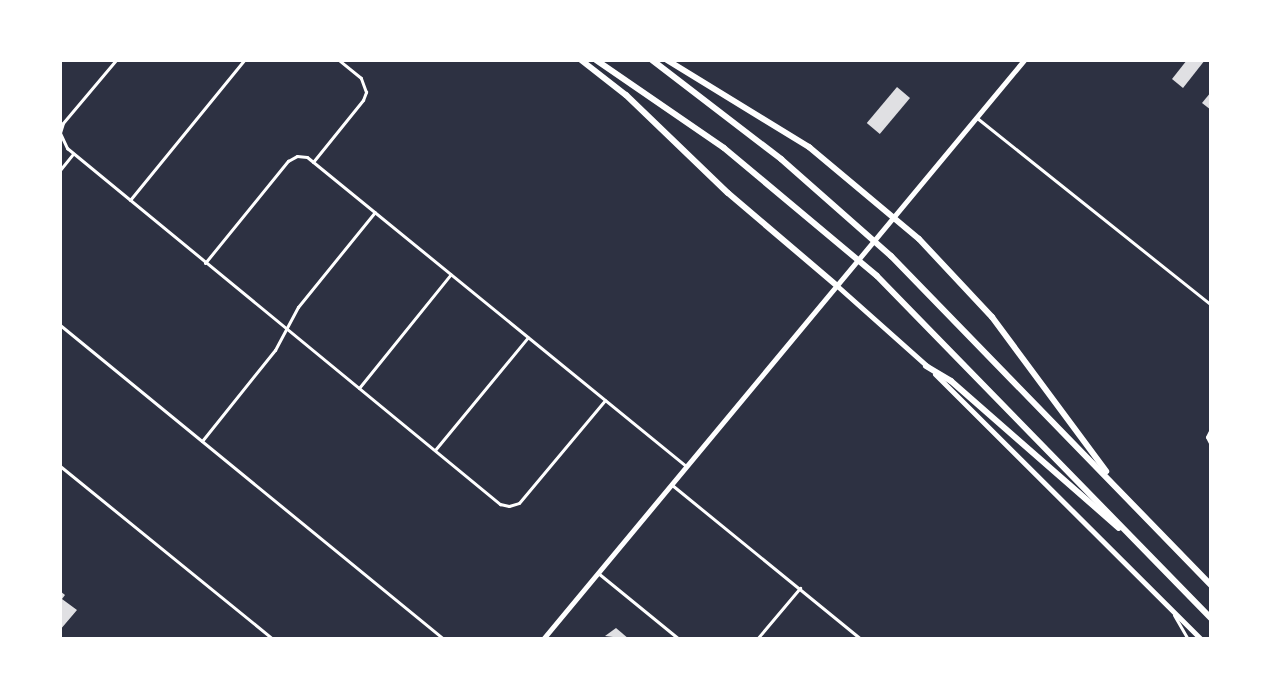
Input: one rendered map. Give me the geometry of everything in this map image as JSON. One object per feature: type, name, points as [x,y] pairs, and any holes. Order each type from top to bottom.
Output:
[{"type":"highway","points":[[581,60],[626,95],[718,183],[835,284]]},
{"type":"highway","points":[[596,60],[724,148],[837,239],[877,276],[1211,618]]},
{"type":"highway","points":[[652,60],[739,125],[891,256],[1211,585]]},
{"type":"highway","points":[[667,60],[801,141],[950,268],[978,299],[1135,506]]},
{"type":"highway","points":[[926,366],[951,381],[1047,462],[1162,568]]},
{"type":"main road","points":[[543,639],[1024,60]]},
{"type":"main road","points":[[835,284],[926,366],[1201,639]]},
{"type":"street","points":[[116,60],[61,128],[63,143],[500,504],[514,505],[605,400]]},
{"type":"street","points":[[129,200],[244,60]]},
{"type":"street","points":[[313,162],[363,100],[366,92],[361,78],[339,60]]},
{"type":"street","points":[[977,117],[1211,305]]},
{"type":"street","points":[[60,170],[73,154]]},
{"type":"street","points":[[205,263],[288,161],[302,156],[685,465]]},
{"type":"street","points":[[202,441],[275,350],[298,307],[375,212]]},
{"type":"street","points":[[359,388],[451,274]]},
{"type":"street","points":[[60,325],[444,639]]},
{"type":"street","points":[[435,450],[528,337]]},
{"type":"street","points":[[1211,429],[1207,437],[1211,445]]},
{"type":"street","points":[[60,466],[273,639]]},
{"type":"street","points":[[670,483],[861,639]]},
{"type":"street","points":[[597,573],[679,639]]},
{"type":"street","points":[[757,639],[800,588]]},
{"type":"street","points":[[1170,608],[1188,639]]},
{"type":"building","points":[[1187,60],[1205,60],[1183,88],[1172,79]]},
{"type":"building","points":[[897,87],[910,98],[880,134],[867,123]]},
{"type":"building","points":[[1211,92],[1211,110],[1202,103]]},
{"type":"building","points":[[60,591],[65,595],[62,599],[77,610],[60,630]]},
{"type":"building","points":[[616,628],[629,639],[605,636]]}]
